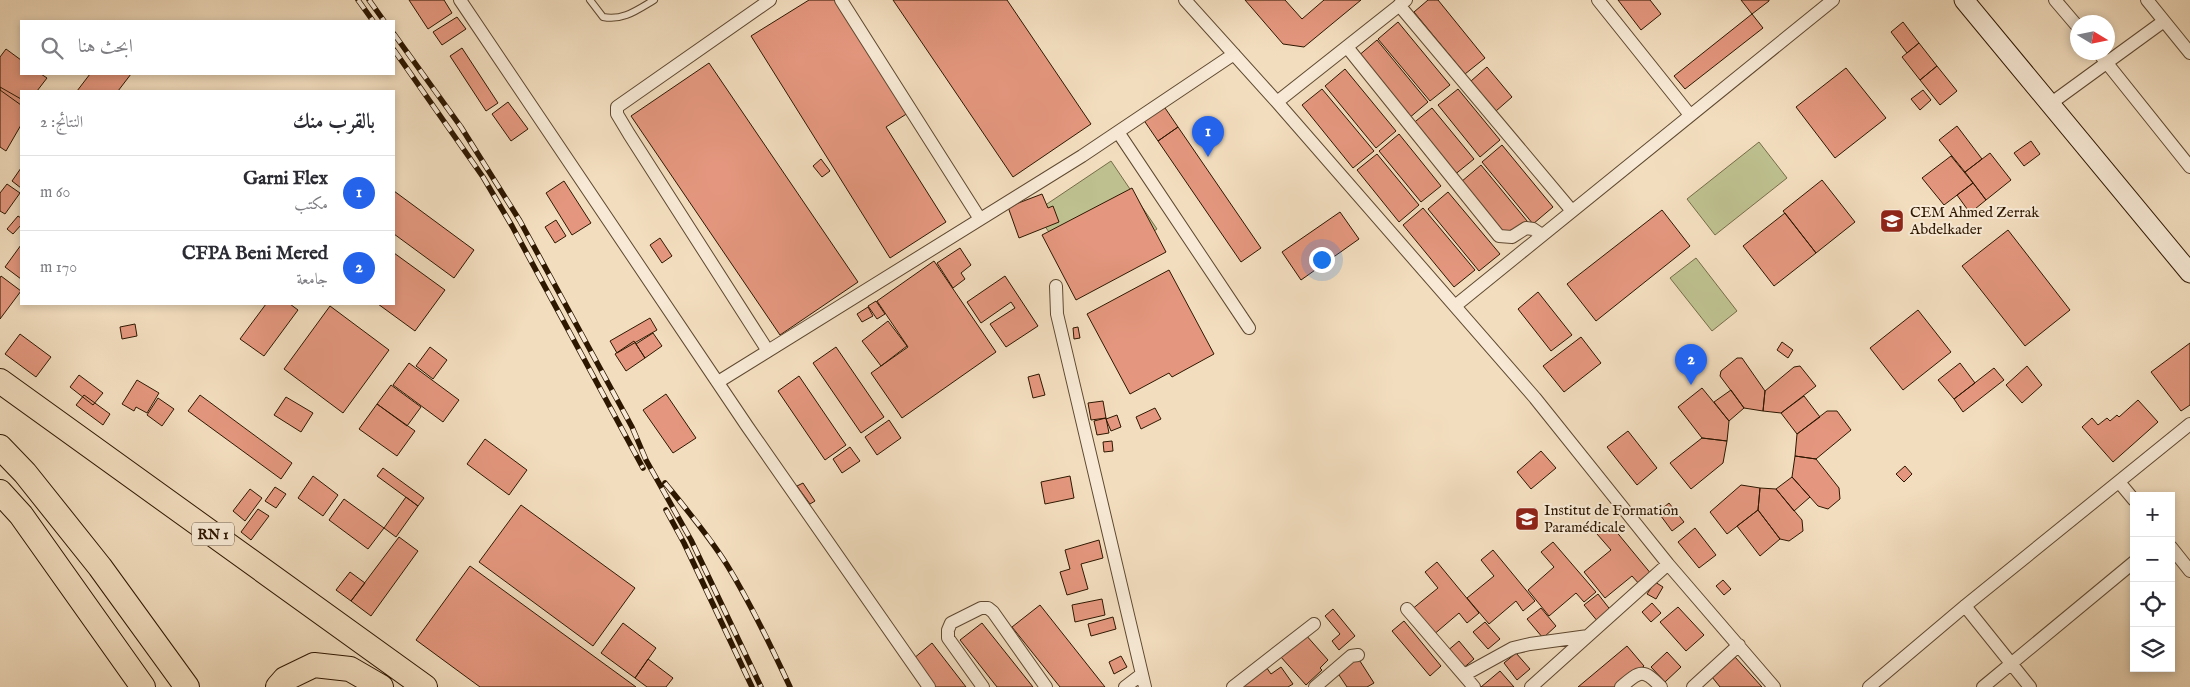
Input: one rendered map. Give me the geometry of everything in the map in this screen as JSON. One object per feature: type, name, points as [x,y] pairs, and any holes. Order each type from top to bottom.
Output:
[{"type":"highway","name":"RN 1","points":[[0,381],[425,687]]},
{"type":"highway","points":[[0,447],[25,473],[100,567],[187,687]]},
{"type":"highway","points":[[0,492],[21,515],[143,687]]},
{"type":"highway","points":[[278,687],[286,679],[314,665],[350,669],[381,687]]},
{"type":"street","points":[[460,0],[718,382],[929,687]]},
{"type":"street","points":[[768,351],[625,127],[617,114],[617,107],[770,0]]},
{"type":"street","points":[[841,0],[980,219]]},
{"type":"street","points":[[1185,0],[1277,102],[1535,398],[1668,564],[1774,687]]},
{"type":"street","points":[[1598,0],[1690,115]]},
{"type":"street","points":[[2055,0],[2070,18]]},
{"type":"street","points":[[2147,0],[2190,54]]},
{"type":"street","points":[[1455,306],[1827,2]]},
{"type":"street","points":[[1277,102],[1403,3],[1572,211]]},
{"type":"street","points":[[1972,3],[2050,104],[2189,270]]},
{"type":"street","points":[[2050,104],[2164,21]]},
{"type":"street","points":[[1347,46],[1500,236],[1512,237],[1526,228],[1542,235]]},
{"type":"street","points":[[718,382],[1118,132],[1234,54]]},
{"type":"street","points":[[2104,60],[2190,167]]},
{"type":"street","points":[[1118,132],[1249,328]]},
{"type":"street","points":[[1056,286],[1057,314],[1143,681],[1124,687]]},
{"type":"street","points":[[1869,687],[1965,606],[2190,424]]},
{"type":"street","points":[[2119,482],[2130,495]]},
{"type":"street","points":[[2175,552],[2190,571]]},
{"type":"street","points":[[1531,687],[1668,564]]},
{"type":"street","points":[[1983,687],[2130,565]]},
{"type":"street","points":[[1965,606],[2030,687]]},
{"type":"street","points":[[983,687],[948,638],[948,630],[952,623],[981,608],[988,608],[993,612],[1046,687]]},
{"type":"street","points":[[1407,609],[1474,687]]},
{"type":"street","points":[[1233,687],[1314,624]]},
{"type":"street","points":[[1464,675],[1513,648],[1588,636]]},
{"type":"street","points":[[1693,687],[1739,645]]},
{"type":"street","points":[[1315,687],[1351,656],[1358,656]]},
{"type":"street","points":[[1622,687],[1637,674],[1644,673],[1650,675],[1661,687]]},
{"type":"lane","points":[[590,0],[602,17],[614,19],[629,15],[654,0]]},
{"type":"green space","points":[[1759,142],[1787,178],[1715,235],[1687,199]]},
{"type":"green space","points":[[1111,161],[1157,229],[1083,281],[1035,212]]},
{"type":"green space","points":[[1696,258],[1737,311],[1712,331],[1670,278]]},
{"type":"building","points":[[409,0],[444,0],[452,13],[428,29]]},
{"type":"building","points":[[809,0],[838,0],[908,113],[886,127],[946,222],[890,258],[751,36]]},
{"type":"building","points":[[893,0],[1007,0],[1091,124],[1013,177]]},
{"type":"building","points":[[1245,0],[1285,0],[1302,19],[1324,0],[1361,0],[1304,47],[1283,44]]},
{"type":"building","points":[[1428,0],[1438,0],[1485,58],[1465,74],[1414,12]]},
{"type":"building","points":[[1618,0],[1650,0],[1661,14],[1641,30]]},
{"type":"building","points":[[1741,0],[1769,0],[1769,1],[1752,14]]},
{"type":"building","points":[[1752,14],[1763,28],[1685,89],[1674,76]]},
{"type":"building","points":[[457,17],[466,29],[442,45],[433,32]]},
{"type":"building","points":[[1398,22],[1450,85],[1430,101],[1378,39]]},
{"type":"building","points":[[1903,22],[1919,43],[1907,53],[1891,32]]},
{"type":"building","points":[[1377,40],[1428,102],[1408,119],[1357,57]]},
{"type":"building","points":[[1919,43],[1937,66],[1920,80],[1902,57]]},
{"type":"building","points":[[462,48],[498,103],[486,111],[450,56]]},
{"type":"building","points":[[6,49],[20,59],[20,75],[42,75],[47,78],[38,90],[20,90],[20,104],[0,90],[0,57]]},
{"type":"building","points":[[709,63],[858,282],[780,335],[631,116]]},
{"type":"building","points":[[1937,66],[1957,91],[1940,105],[1920,80]]},
{"type":"building","points":[[1487,67],[1512,97],[1496,111],[1471,81]]},
{"type":"building","points":[[1846,68],[1886,118],[1835,158],[1796,107]]},
{"type":"building","points":[[1345,69],[1396,131],[1376,148],[1325,86]]},
{"type":"building","points":[[89,75],[130,75],[119,90],[78,90]]},
{"type":"building","points":[[0,87],[20,98],[20,127],[6,151],[0,147]]},
{"type":"building","points":[[1322,89],[1374,151],[1353,168],[1302,105]]},
{"type":"building","points":[[1458,89],[1500,140],[1480,157],[1438,105]]},
{"type":"building","points":[[1923,90],[1931,100],[1920,110],[1911,99]]},
{"type":"building","points":[[508,102],[528,129],[511,141],[492,114]]},
{"type":"building","points":[[1163,105],[1178,127],[1158,141],[1143,119]]},
{"type":"building","points":[[1432,108],[1474,159],[1453,176],[1411,125]]},
{"type":"building","points":[[1957,126],[1982,159],[1965,172],[1939,140]]},
{"type":"building","points":[[1178,127],[1261,248],[1241,262],[1158,141]]},
{"type":"building","points":[[1399,134],[1441,186],[1421,202],[1379,151]]},
{"type":"building","points":[[2031,141],[2040,154],[2024,166],[2014,153]]},
{"type":"building","points":[[1502,145],[1553,207],[1533,224],[1482,162]]},
{"type":"building","points":[[1990,153],[2011,180],[1986,200],[1965,172]]},
{"type":"building","points":[[1377,154],[1419,205],[1399,222],[1357,170]]},
{"type":"building","points":[[1951,156],[1973,183],[1944,205],[1922,178]]},
{"type":"building","points":[[821,159],[830,171],[822,177],[813,166]]},
{"type":"building","points":[[1481,165],[1532,227],[1512,244],[1461,182]]},
{"type":"building","points":[[20,169],[20,187],[12,181]]},
{"type":"building","points":[[1822,180],[1855,222],[1816,253],[1783,211]]},
{"type":"building","points":[[564,181],[591,223],[572,235],[546,193]]},
{"type":"building","points":[[1973,183],[1986,200],[1970,213],[1957,195]]},
{"type":"building","points":[[7,184],[20,193],[5,214],[0,211],[0,193]]},
{"type":"building","points":[[1132,188],[1166,252],[1076,300],[1042,235]]},
{"type":"building","points":[[395,192],[474,250],[454,278],[395,235]]},
{"type":"building","points":[[1448,192],[1500,254],[1479,271],[1428,209]]},
{"type":"building","points":[[1042,194],[1048,208],[1053,206],[1059,222],[1019,238],[1008,207]]},
{"type":"building","points":[[1423,208],[1475,270],[1454,287],[1403,225]]},
{"type":"building","points":[[1662,210],[1690,246],[1596,321],[1567,284]]},
{"type":"building","points":[[1340,212],[1359,239],[1301,280],[1282,252]]},
{"type":"building","points":[[1785,213],[1816,253],[1774,286],[1743,246]]},
{"type":"building","points":[[18,216],[20,217],[20,226],[13,234],[7,229]]},
{"type":"building","points":[[556,220],[566,236],[555,243],[545,227]]},
{"type":"building","points":[[2008,230],[2070,310],[2025,346],[1962,266]]},
{"type":"building","points":[[660,238],[672,256],[662,263],[650,245]]},
{"type":"building","points":[[20,246],[20,278],[5,267]]},
{"type":"building","points":[[960,248],[971,265],[961,273],[965,279],[953,288],[937,263]]},
{"type":"building","points":[[395,254],[445,290],[415,331],[379,305],[395,305]]},
{"type":"building","points":[[934,261],[996,352],[902,418],[871,373],[908,347],[877,301]]},
{"type":"building","points":[[1169,270],[1214,354],[1172,377],[1169,373],[1130,394],[1087,314]]},
{"type":"building","points":[[1,276],[20,290],[20,292],[0,319]]},
{"type":"building","points":[[1005,276],[1038,326],[1006,347],[990,324],[1015,308],[1011,302],[981,323],[967,302]]},
{"type":"building","points":[[1538,292],[1572,335],[1551,351],[1518,309]]},
{"type":"building","points":[[876,301],[885,314],[877,319],[868,306]]},
{"type":"building","points":[[265,305],[291,305],[298,310],[264,356],[240,339]]},
{"type":"building","points":[[330,306],[389,350],[343,413],[284,369]]},
{"type":"building","points":[[868,307],[873,316],[862,322],[857,314]]},
{"type":"building","points":[[1918,310],[1951,352],[1903,390],[1870,348]]},
{"type":"building","points":[[650,318],[657,330],[617,353],[610,341]]},
{"type":"building","points":[[888,321],[907,346],[881,366],[862,341]]},
{"type":"building","points":[[135,324],[137,336],[122,339],[120,327]]},
{"type":"building","points":[[1078,327],[1080,338],[1074,339],[1073,328]]},
{"type":"building","points":[[653,333],[662,346],[645,358],[636,344]]},
{"type":"building","points":[[20,334],[51,357],[36,377],[5,354]]},
{"type":"building","points":[[1581,337],[1601,363],[1564,392],[1543,366]]},
{"type":"building","points":[[634,341],[645,358],[626,371],[615,354]]},
{"type":"building","points":[[1782,342],[1793,350],[1788,358],[1777,350]]},
{"type":"building","points":[[2190,343],[2190,405],[2181,411],[2151,372]]},
{"type":"building","points":[[430,347],[447,360],[433,379],[416,366]]},
{"type":"building","points":[[836,347],[884,417],[861,433],[813,363]]},
{"type":"building","points":[[1737,358],[1742,358],[1765,391],[1763,411],[1744,408],[1720,376],[1721,371]]},
{"type":"building","points":[[409,363],[459,400],[443,422],[393,385]]},
{"type":"building","points":[[1960,363],[1975,383],[1954,399],[1938,380]]},
{"type":"building","points":[[1800,366],[1816,386],[1781,413],[1763,411],[1765,391],[1794,367]]},
{"type":"building","points":[[2027,366],[2042,385],[2022,403],[2006,385]]},
{"type":"building","points":[[1994,368],[2004,380],[1963,412],[1954,399]]},
{"type":"building","points":[[1039,374],[1045,395],[1033,398],[1028,377]]},
{"type":"building","points":[[79,375],[103,393],[93,405],[70,387]]},
{"type":"building","points":[[799,376],[846,445],[825,460],[778,391]]},
{"type":"building","points":[[137,380],[159,393],[147,413],[136,407],[134,411],[122,404]]},
{"type":"building","points":[[391,385],[421,407],[407,426],[377,404]]},
{"type":"building","points":[[1702,388],[1729,421],[1727,441],[1702,438],[1678,407]]},
{"type":"building","points":[[1731,390],[1744,408],[1729,421],[1714,402]]},
{"type":"building","points":[[666,394],[696,438],[673,453],[643,410]]},
{"type":"building","points":[[84,395],[110,414],[103,425],[76,405]]},
{"type":"building","points":[[200,395],[292,463],[281,479],[188,411]]},
{"type":"building","points":[[1804,396],[1820,417],[1797,434],[1781,413]]},
{"type":"building","points":[[286,397],[313,413],[301,432],[274,415]]},
{"type":"building","points":[[158,398],[174,409],[162,426],[147,415]]},
{"type":"building","points":[[2138,400],[2158,422],[2113,462],[2082,427],[2092,418],[2098,425],[2107,418],[2110,421],[2117,415],[2119,417]]},
{"type":"building","points":[[1103,401],[1106,418],[1091,420],[1088,403]]},
{"type":"building","points":[[377,404],[415,431],[397,456],[359,429]]},
{"type":"building","points":[[1155,408],[1161,419],[1141,429],[1136,417]]},
{"type":"building","points":[[1827,411],[1837,411],[1851,430],[1816,459],[1795,456],[1797,434]]},
{"type":"building","points":[[1117,415],[1121,427],[1111,431],[1106,419]]},
{"type":"building","points":[[1106,418],[1109,433],[1097,435],[1094,421]]},
{"type":"building","points":[[889,420],[901,438],[877,455],[865,437]]},
{"type":"building","points":[[1628,431],[1657,468],[1637,485],[1607,447]]},
{"type":"building","points":[[1702,438],[1727,441],[1723,463],[1691,489],[1670,463]]},
{"type":"building","points":[[485,439],[527,470],[509,495],[467,464]]},
{"type":"building","points":[[1112,441],[1113,451],[1104,452],[1103,442]]},
{"type":"building","points":[[850,447],[860,461],[842,473],[833,459]]},
{"type":"building","points":[[1541,451],[1556,468],[1531,489],[1517,472]]},
{"type":"building","points":[[1795,456],[1816,459],[1839,488],[1840,499],[1828,509],[1818,506],[1792,477]]},
{"type":"building","points":[[1905,466],[1912,474],[1904,482],[1896,474]]},
{"type":"building","points":[[383,468],[424,498],[418,506],[377,476]]},
{"type":"building","points":[[313,476],[338,495],[323,516],[298,498]]},
{"type":"building","points":[[1070,476],[1074,498],[1045,504],[1041,482]]},
{"type":"building","points":[[1792,477],[1810,497],[1794,511],[1776,489]]},
{"type":"building","points":[[803,483],[815,501],[810,504],[797,486]]},
{"type":"building","points":[[1741,485],[1760,488],[1758,510],[1727,534],[1710,512]]},
{"type":"building","points":[[275,487],[286,494],[276,508],[265,501]]},
{"type":"building","points":[[1760,488],[1776,489],[1802,520],[1803,531],[1789,541],[1780,539],[1758,510]]},
{"type":"building","points":[[250,489],[262,498],[245,521],[233,511]]},
{"type":"building","points":[[406,497],[418,506],[396,537],[384,528]]},
{"type":"building","points":[[344,499],[384,528],[368,549],[329,520]]},
{"type":"building","points":[[1669,503],[1684,522],[1672,531],[1658,512]]},
{"type":"building","points":[[521,505],[635,588],[593,646],[479,562]]},
{"type":"building","points":[[258,509],[269,516],[251,540],[241,532]]},
{"type":"building","points":[[1758,510],[1780,539],[1760,556],[1737,526]]},
{"type":"building","points":[[1610,524],[1652,575],[1640,585],[1632,576],[1605,598],[1584,572],[1611,550],[1597,534]]},
{"type":"building","points":[[1695,528],[1716,555],[1699,568],[1678,542]]},
{"type":"building","points":[[399,537],[418,551],[371,616],[351,601]]},
{"type":"building","points":[[1099,540],[1103,558],[1081,564],[1088,589],[1067,595],[1060,572],[1070,569],[1065,550]]},
{"type":"building","points":[[1553,542],[1596,592],[1584,602],[1576,593],[1549,616],[1528,590],[1554,567],[1541,552]]},
{"type":"building","points":[[1493,550],[1535,601],[1523,611],[1516,601],[1489,624],[1467,598],[1494,576],[1481,560]]},
{"type":"building","points":[[1437,562],[1479,613],[1467,623],[1459,613],[1432,636],[1411,610],[1438,588],[1425,572]]},
{"type":"building","points":[[470,566],[636,687],[480,687],[416,640]]},
{"type":"building","points":[[350,572],[365,583],[351,601],[336,590]]},
{"type":"building","points":[[1723,580],[1731,589],[1724,595],[1716,586]]},
{"type":"building","points":[[1655,582],[1663,587],[1656,599],[1647,594]]},
{"type":"building","points":[[1598,594],[1612,612],[1599,623],[1584,605]]},
{"type":"building","points":[[1102,599],[1105,615],[1075,622],[1072,605]]},
{"type":"building","points":[[1652,603],[1661,613],[1651,622],[1642,612]]},
{"type":"building","points":[[1040,605],[1105,687],[1060,687],[1012,627]]},
{"type":"building","points":[[1678,607],[1704,635],[1686,651],[1660,622]]},
{"type":"building","points":[[1541,608],[1556,626],[1543,638],[1527,619]]},
{"type":"building","points":[[1333,609],[1355,636],[1339,650],[1332,641],[1340,634],[1325,616]]},
{"type":"building","points":[[1113,617],[1116,629],[1091,636],[1088,624]]},
{"type":"building","points":[[1404,621],[1441,666],[1430,676],[1392,631]]},
{"type":"building","points":[[1485,622],[1500,639],[1488,649],[1473,632]]},
{"type":"building","points":[[623,623],[656,648],[635,678],[601,653]]},
{"type":"building","points":[[982,623],[1033,687],[997,687],[960,640]]},
{"type":"building","points":[[1305,634],[1328,660],[1320,668],[1322,670],[1306,685],[1280,656]]},
{"type":"building","points":[[1459,641],[1474,659],[1461,670],[1446,652]]},
{"type":"building","points":[[932,643],[966,687],[935,687],[913,659]]},
{"type":"building","points":[[1627,646],[1644,666],[1619,687],[1578,687]]},
{"type":"building","points":[[1667,652],[1681,667],[1665,682],[1651,667]]},
{"type":"building","points":[[1516,653],[1530,669],[1517,680],[1504,663]]},
{"type":"building","points":[[1121,656],[1127,667],[1114,674],[1109,662]]},
{"type":"building","points":[[1735,657],[1762,687],[1720,687],[1712,677]]},
{"type":"building","points":[[1358,658],[1374,683],[1367,687],[1347,687],[1337,672]]},
{"type":"building","points":[[648,659],[673,678],[666,687],[647,687],[635,678]]},
{"type":"building","points":[[1264,664],[1271,674],[1281,667],[1293,684],[1288,687],[1234,687]]},
{"type":"building","points":[[1500,671],[1514,687],[1481,687]]},
{"type":"railway","points":[[358,0],[372,20]]},
{"type":"railway","points":[[369,0],[383,20]]},
{"type":"railway","points":[[395,35],[461,127],[520,221],[632,427],[646,460],[691,540],[761,687]]},
{"type":"railway","points":[[395,51],[483,177],[512,226],[643,468]]},
{"type":"railway","points":[[665,483],[705,533],[727,565],[752,610],[790,687]]},
{"type":"railway","points":[[666,510],[684,543],[752,687]]},
{"type":"place","name":"Garni Flex","points":[[1208,157]]},
{"type":"place","name":"CEM Ahmed Zerrak Abdelkader","points":[[1892,221]]},
{"type":"place","name":"CFPA Beni Mered","points":[[1691,385]]},
{"type":"place","name":"Institut de Formation Paramédicale","points":[[1527,519]]}]
